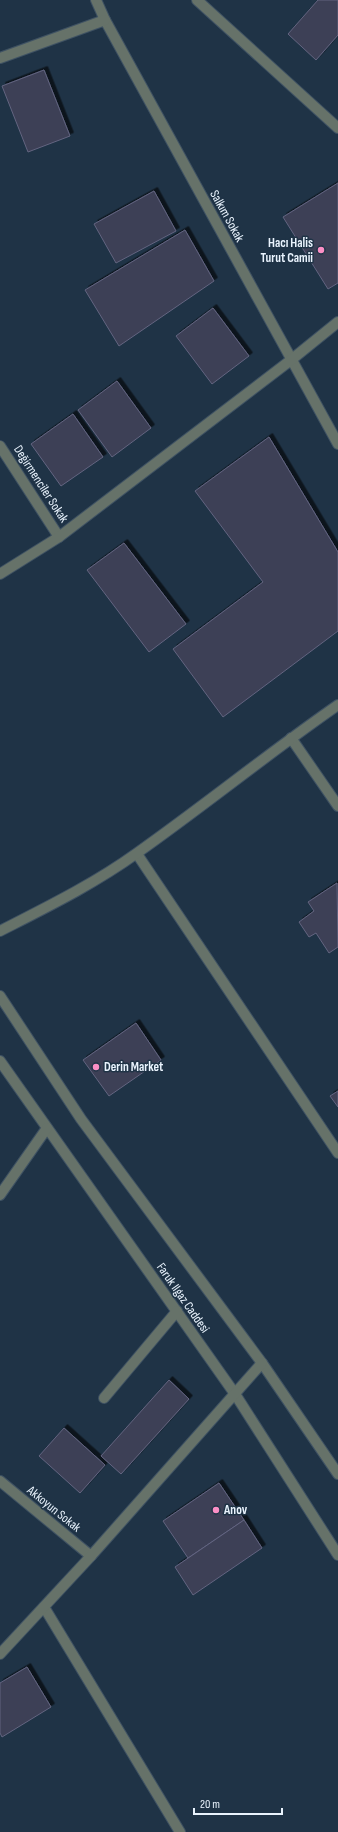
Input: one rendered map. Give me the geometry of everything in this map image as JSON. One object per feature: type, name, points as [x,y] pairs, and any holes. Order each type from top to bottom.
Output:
[{"type":"street","name":"Salkım Sokak","points":[[96,0],[105,20],[338,444]]},
{"type":"street","points":[[196,0],[338,128]]},
{"type":"street","points":[[0,58],[105,20]]},
{"type":"street","points":[[0,574],[59,537],[291,360],[338,322]]},
{"type":"street","name":"Değirmenciler Sokak","points":[[0,446],[59,537]]},
{"type":"street","points":[[0,931],[72,894],[137,854],[291,738],[338,705]]},
{"type":"street","points":[[291,738],[338,806]]},
{"type":"street","points":[[137,854],[338,1153]]},
{"type":"street","name":"Faruk Ilgaz Caddesi","points":[[0,996],[81,1119],[262,1363],[338,1474]]},
{"type":"street","name":"Faruk Ilgaz Caddesi","points":[[0,1061],[236,1394],[338,1554]]},
{"type":"street","points":[[0,1195],[47,1128]]},
{"type":"street","points":[[104,1398],[177,1311]]},
{"type":"street","points":[[0,1654],[91,1556],[262,1363]]},
{"type":"street","name":"Akkoyun Sokak","points":[[0,1481],[91,1556]]},
{"type":"street","points":[[44,1607],[180,1832]]},
{"type":"building","points":[[318,0],[338,0],[338,35],[316,60],[288,34]]},
{"type":"building","points":[[44,70],[70,136],[28,152],[2,86]]},
{"type":"building","name":"Hacı Halis Turut Camii","points":[[338,183],[338,283],[328,289],[283,217]]},
{"type":"building","points":[[154,191],[176,231],[116,263],[94,224]]},
{"type":"building","points":[[185,230],[214,281],[119,346],[85,290]]},
{"type":"building","points":[[213,308],[249,356],[212,384],[176,336]]},
{"type":"building","points":[[117,381],[151,428],[112,457],[78,410]]},
{"type":"building","points":[[73,414],[103,457],[61,486],[31,444]]},
{"type":"building","points":[[269,437],[338,552],[338,631],[223,717],[173,649],[263,582],[195,491]]},
{"type":"building","points":[[124,543],[186,624],[149,652],[87,570]]},
{"type":"building","points":[[337,883],[338,947],[329,953],[316,933],[309,937],[299,922],[314,911],[308,902]]},
{"type":"building","points":[[136,1023],[161,1060],[109,1096],[83,1060]]},
{"type":"building","points":[[338,1091],[338,1107],[330,1096]]},
{"type":"building","points":[[169,1380],[189,1399],[121,1474],[101,1456]]},
{"type":"building","points":[[64,1428],[105,1465],[80,1493],[39,1456]]},
{"type":"building","points":[[219,1483],[244,1520],[188,1558],[163,1521]]},
{"type":"building","points":[[244,1520],[262,1548],[193,1595],[175,1567]]},
{"type":"building","points":[[27,1667],[51,1707],[2,1737],[0,1733],[0,1683]]},
{"type":"place","name":"Hacı Halis Turut Camii","points":[[321,250]]},
{"type":"place","name":"Derin Market","points":[[96,1067]]},
{"type":"place","name":"Anov","points":[[216,1510]]}]
